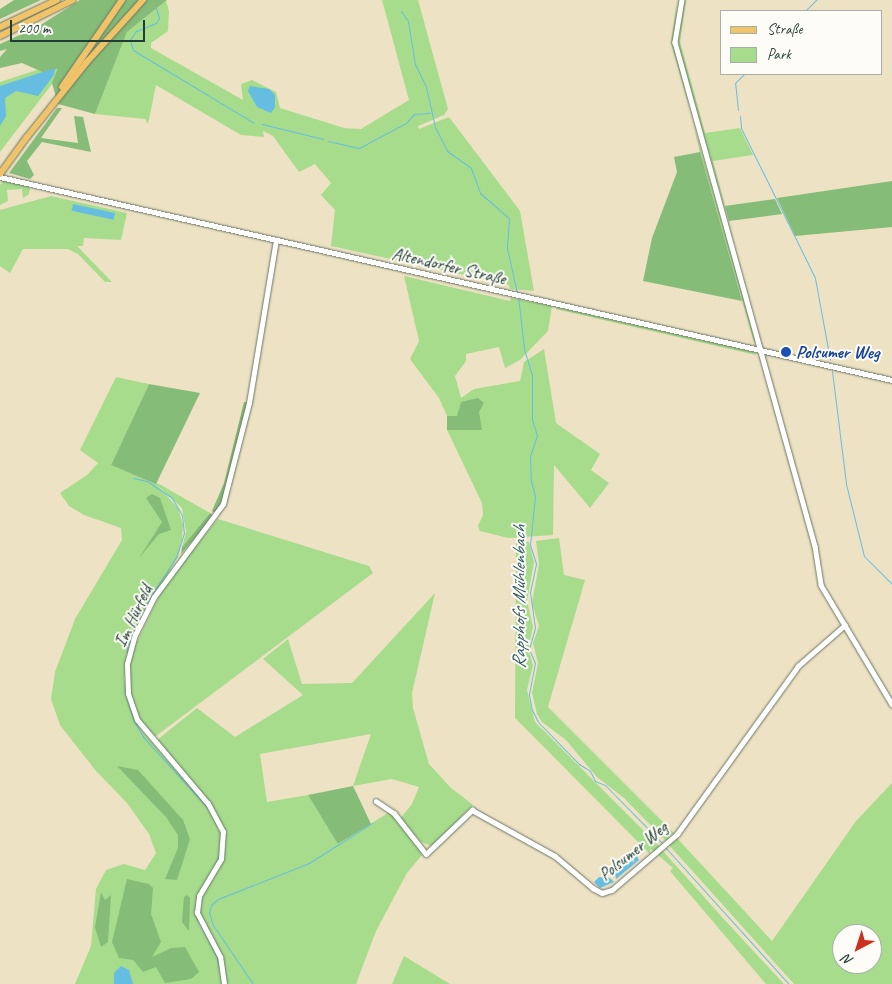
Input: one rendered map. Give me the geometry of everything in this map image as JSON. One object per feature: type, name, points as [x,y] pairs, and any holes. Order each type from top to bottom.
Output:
[{"type":"highway","points":[[0,27],[57,0]]},
{"type":"highway","points":[[0,36],[73,0]]},
{"type":"highway","points":[[27,137],[122,0]]},
{"type":"highway","points":[[27,137],[86,63],[143,0]]},
{"type":"main road","points":[[0,176],[27,137]]},
{"type":"street","points":[[682,0],[675,42],[815,546],[821,585],[892,704]]},
{"type":"street","name":"Altendorfer Straße","points":[[0,176],[892,380]]},
{"type":"street","name":"Im Hürfeld","points":[[224,984],[220,957],[197,913],[199,896],[221,859],[223,832],[208,804],[137,720],[128,694],[126,664],[141,621],[154,597],[223,504],[249,403],[276,240]]},
{"type":"street","name":"Polsumer Weg","points":[[376,801],[394,813],[426,854],[467,813],[480,812],[555,856],[602,894],[612,890],[672,839],[798,666],[845,625]]},
{"type":"green space","points":[[14,0],[41,0],[0,19],[0,9]]},
{"type":"green space","points":[[80,0],[167,0],[127,32],[95,114],[58,104],[52,83],[58,68],[47,74],[22,63],[0,68],[0,57],[7,49],[0,51],[0,44],[39,26]]},
{"type":"green space","points":[[382,0],[418,0],[448,109],[444,115],[418,126],[419,129],[449,117],[520,211],[534,291],[510,289],[509,285],[501,283],[331,246],[335,210],[321,195],[331,183],[315,164],[299,172],[273,136],[263,131],[264,137],[241,135],[156,85],[148,124],[145,119],[95,114],[127,32],[166,1],[169,11],[168,31],[151,43],[151,48],[243,100],[241,84],[252,80],[276,92],[280,108],[344,128],[361,129],[409,100]]},
{"type":"green space","points":[[677,0],[674,46],[691,114],[671,43]]},
{"type":"green space","points":[[683,0],[686,0],[680,42],[705,133],[740,128],[753,155],[713,161],[734,240],[678,46]]},
{"type":"green space","points":[[61,62],[65,67],[0,152],[0,82]]},
{"type":"green space","points":[[57,108],[62,108],[41,138],[78,143],[74,116],[83,117],[91,152],[42,142],[27,161],[34,175],[30,179],[9,173]]},
{"type":"green space","points":[[693,123],[757,341],[754,342],[700,152]]},
{"type":"green space","points":[[700,152],[742,301],[643,281],[652,238],[677,172],[674,157]]},
{"type":"green space","points":[[3,181],[30,188],[29,194],[23,198],[22,189],[7,190],[8,201],[0,205],[0,185]]},
{"type":"green space","points":[[892,181],[892,227],[795,236],[777,198]]},
{"type":"green space","points":[[51,196],[127,213],[121,240],[84,238],[83,246],[77,246],[112,282],[105,282],[78,254],[68,249],[23,249],[10,273],[0,266],[0,210]]},
{"type":"green space","points":[[775,199],[782,214],[729,221],[725,206]]},
{"type":"green space","points":[[404,276],[510,301],[511,298],[552,306],[548,331],[520,360],[505,368],[499,347],[466,354],[466,361],[455,376],[461,398],[474,389],[520,381],[524,362],[544,349],[556,423],[600,454],[591,470],[609,483],[590,508],[554,465],[553,535],[508,538],[480,531],[478,526],[483,515],[482,503],[447,430],[482,430],[457,416],[447,416],[439,398],[410,359],[419,341]]},
{"type":"green space","points":[[557,307],[755,352],[756,355],[556,309]]},
{"type":"green space","points":[[116,377],[149,384],[111,465],[161,485],[210,513],[182,547],[186,532],[182,508],[158,486],[178,508],[183,525],[182,540],[178,557],[138,624],[126,655],[124,680],[134,718],[140,729],[209,808],[221,834],[222,851],[218,864],[205,883],[196,912],[199,925],[217,956],[222,984],[75,984],[91,946],[96,889],[106,870],[124,864],[145,870],[156,853],[149,834],[127,803],[96,771],[60,725],[51,699],[55,672],[75,619],[122,540],[121,528],[84,515],[69,506],[60,493],[87,475],[98,463],[80,450]]},
{"type":"green space","points":[[149,384],[200,393],[156,484],[111,465]]},
{"type":"green space","points":[[478,398],[484,403],[479,412],[482,430],[447,430],[447,416],[457,416],[461,402]]},
{"type":"green space","points":[[244,402],[248,402],[222,501],[215,513],[212,511],[224,483]]},
{"type":"green space","points":[[152,494],[160,498],[171,530],[159,534],[139,558],[162,522],[146,498]]},
{"type":"green space","points":[[210,513],[214,516],[181,554],[182,547]]},
{"type":"green space","points":[[218,519],[369,566],[373,573],[156,736],[150,736],[142,727],[130,696],[129,664],[133,650],[165,584]]},
{"type":"green space","points":[[559,538],[564,575],[585,580],[548,707],[674,833],[666,841],[624,798],[597,777],[566,740],[542,722],[537,714],[532,693],[538,663],[533,643],[539,626],[532,603],[539,564],[536,541]]},
{"type":"green space","points":[[529,542],[534,562],[527,601],[533,627],[528,649],[533,665],[527,690],[535,722],[660,847],[655,852],[650,849],[650,854],[515,718],[516,543]]},
{"type":"green space","points":[[435,593],[412,693],[413,708],[429,764],[450,787],[473,805],[432,846],[421,842],[415,835],[412,838],[422,855],[407,873],[376,931],[356,984],[226,984],[219,949],[204,928],[199,914],[203,891],[224,859],[226,831],[212,805],[160,747],[157,740],[197,708],[235,737],[303,695],[263,659],[288,639],[302,684],[352,683]],"holes":[[[371,734],[353,786],[392,779],[419,787],[412,804],[399,820],[391,811],[339,844],[308,795],[267,802],[260,754]]]},
{"type":"green space","points":[[117,766],[138,770],[183,820],[190,839],[177,880],[165,879],[178,848],[178,835],[166,817]]},
{"type":"green space","points":[[892,783],[892,984],[794,984],[669,845],[677,838],[772,941],[856,821]]},
{"type":"green space","points":[[353,786],[371,824],[338,844],[308,795]]},
{"type":"green space","points":[[662,850],[784,984],[766,984],[670,871],[673,868],[657,854]]},
{"type":"green space","points":[[127,879],[149,884],[153,888],[151,914],[161,942],[152,957],[171,948],[185,947],[199,972],[191,979],[165,983],[156,967],[143,972],[133,960],[119,958],[112,942]]},
{"type":"green space","points":[[101,892],[105,900],[111,895],[108,942],[101,947],[95,927]]},
{"type":"green space","points":[[187,895],[190,898],[189,931],[182,922],[184,897]]},
{"type":"green space","points":[[404,956],[450,984],[392,984]]},
{"type":"water","points":[[55,68],[54,75],[38,96],[16,91],[5,98],[6,116],[0,126],[0,86]]},
{"type":"water","points":[[250,86],[269,89],[275,95],[275,107],[271,113],[257,107],[248,91]]},
{"type":"water","points":[[73,204],[115,213],[114,220],[72,211]]},
{"type":"water","points":[[636,854],[639,860],[616,879],[615,873]]},
{"type":"water","points":[[599,877],[610,878],[614,882],[600,888],[594,882]]},
{"type":"water","points":[[121,966],[129,970],[133,984],[114,984],[114,973]]},
{"type":"waterway","points":[[806,10],[816,0]]},
{"type":"waterway","points":[[156,8],[159,18],[156,23],[136,31],[130,40],[133,50],[254,123]]},
{"type":"waterway","name":"Rapphofs Mühlenbach","points":[[401,11],[408,21],[415,64],[426,87],[435,127],[447,151],[471,168],[480,193],[509,218],[507,248],[517,293]]},
{"type":"waterway","points":[[738,110],[735,83],[743,75]]},
{"type":"waterway","points":[[328,141],[359,148],[406,123],[414,114],[430,113]]},
{"type":"waterway","points":[[740,116],[741,128],[815,278],[830,360]]},
{"type":"waterway","points":[[262,124],[323,139]]},
{"type":"waterway","name":"Rapphofs Mühlenbach","points":[[518,296],[524,349],[532,375],[532,420],[537,435],[530,457],[531,481],[535,496],[530,545],[536,564],[530,592],[535,628],[529,649],[535,663],[529,695],[532,710],[538,722],[579,764],[590,771],[595,781],[605,785],[663,844]]},
{"type":"waterway","points":[[832,371],[846,484],[864,556],[892,584]]},
{"type":"waterway","points":[[133,478],[147,481],[172,498],[182,515],[184,533],[176,557],[150,598],[127,648],[125,692],[134,721],[144,738],[207,807]]},
{"type":"waterway","points":[[253,984],[213,925],[209,913],[211,905],[218,899],[309,863],[372,823]]},
{"type":"waterway","name":"Rapphofs Mühlenbach","points":[[665,847],[789,984]]},
{"type":"waterway","points":[[216,862],[219,854]]},
{"type":"waterway","points":[[208,876],[198,893],[196,917],[216,955],[220,971]]},
{"type":"waterway","points":[[221,977],[221,984]]},
{"type":"place","name":"Polsumer Weg","points":[[786,352]]}]
